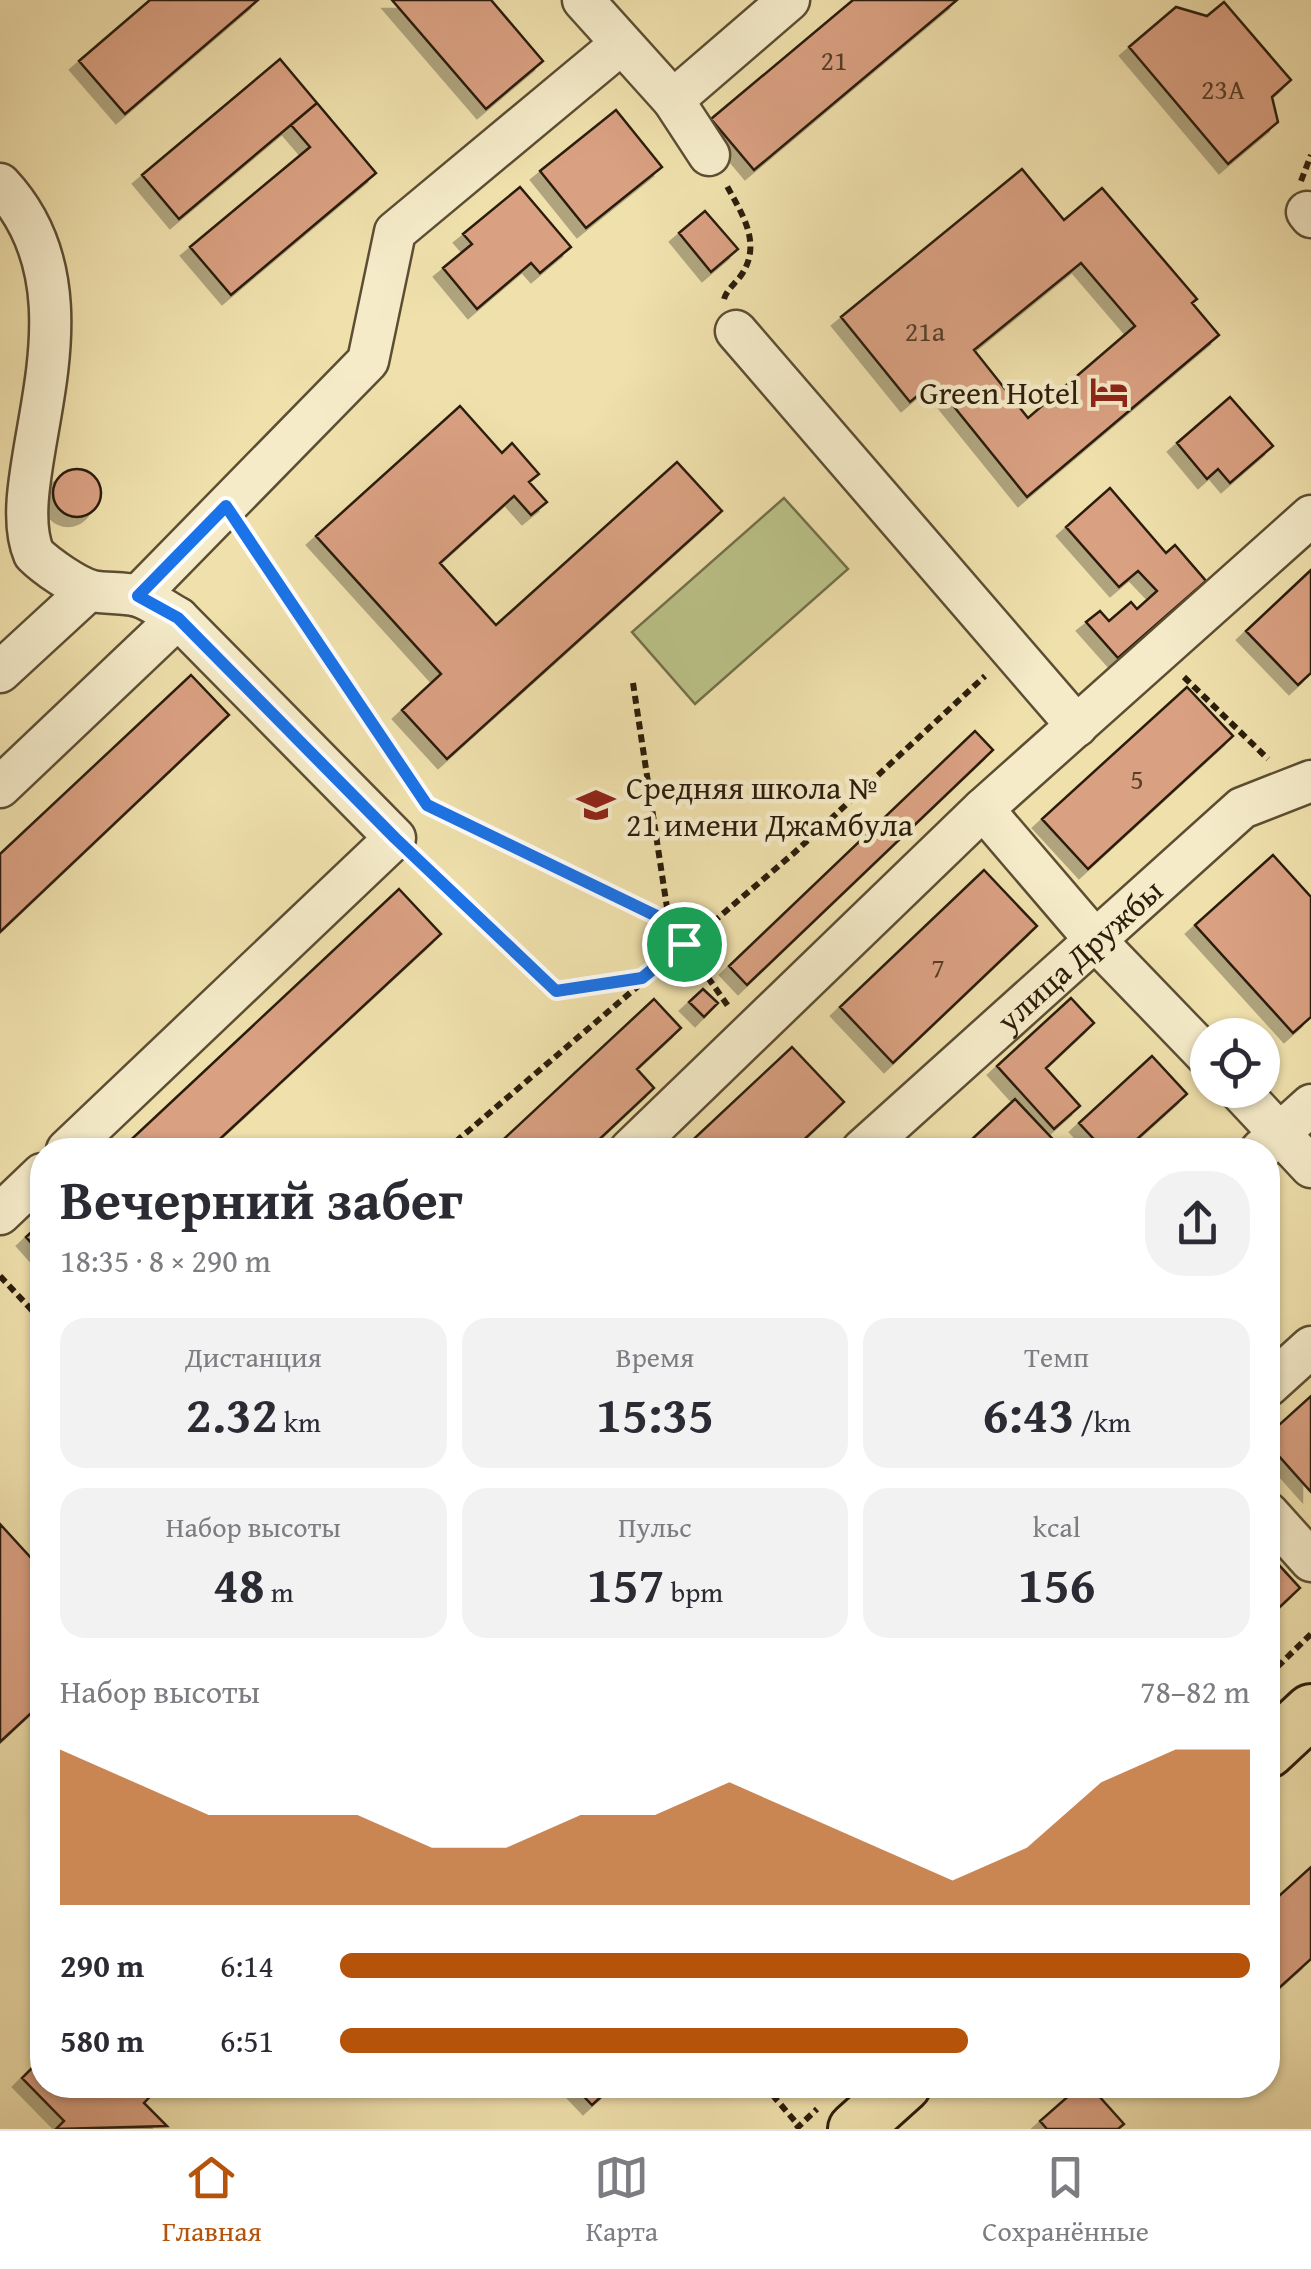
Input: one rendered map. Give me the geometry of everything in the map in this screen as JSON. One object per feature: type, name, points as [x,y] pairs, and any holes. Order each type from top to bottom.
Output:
[{"type":"main road","points":[[1280,1740],[1311,1711]]},
{"type":"street","points":[[582,0],[672,100],[709,155]]},
{"type":"street","points":[[672,100],[789,0]]},
{"type":"street","points":[[138,596],[368,361],[394,232],[620,44]]},
{"type":"street","points":[[0,184],[16,201],[38,243],[45,296],[11,487],[15,523],[34,554],[88,590],[138,596],[178,618],[395,838],[80,1138]]},
{"type":"street","points":[[736,332],[1077,726]]},
{"type":"street","points":[[642,1138],[983,809],[1311,516]]},
{"type":"street","points":[[0,672],[88,590]]},
{"type":"street","points":[[0,787],[178,618]]},
{"type":"street","name":"улица Дружбы","points":[[875,1138],[1242,808],[1303,784]]},
{"type":"street","points":[[983,809],[1096,941],[1190,1038]]},
{"type":"street","points":[[1274,1138],[1311,1104]]},
{"type":"street","points":[[1250,1108],[1269,1138]]},
{"type":"street","points":[[1280,1147],[1311,1167]]},
{"type":"street","points":[[0,1214],[30,1185]]},
{"type":"street","points":[[1280,1375],[1311,1348]]},
{"type":"street","points":[[1280,1526],[1311,1561]]},
{"type":"path","points":[[709,155],[748,225],[752,247],[744,272],[724,295],[723,316],[736,332]]},
{"type":"path","points":[[226,506],[427,805],[669,922]]},
{"type":"path","points":[[460,1138],[642,978],[794,853],[1012,651]]},
{"type":"path","points":[[1158,652],[1303,784]]},
{"type":"path","points":[[633,683],[669,922],[748,1036]]},
{"type":"path","points":[[395,838],[556,991],[642,978]]},
{"type":"path","points":[[0,1276],[30,1308]]},
{"type":"path","points":[[1280,1664],[1311,1634]]},
{"type":"path","points":[[775,2098],[799,2126]]},
{"type":"green space","points":[[784,498],[848,569],[695,704],[632,632]]},
{"type":"building","points":[[150,0],[258,0],[125,114],[79,61]]},
{"type":"building","points":[[392,0],[491,0],[543,61],[486,109]]},
{"type":"building","points":[[853,0],[957,0],[754,170],[711,119]]},
{"type":"building","points":[[1224,2],[1291,80],[1272,97],[1278,122],[1228,164],[1129,47],[1176,7],[1207,16]]},
{"type":"building","points":[[280,59],[317,103],[179,219],[142,175]]},
{"type":"building","points":[[317,103],[376,173],[231,295],[190,247],[310,147],[291,125]]},
{"type":"building","points":[[616,110],[662,167],[586,228],[540,171]]},
{"type":"building","points":[[1022,169],[1064,220],[1102,188],[1197,299],[1192,303],[1219,335],[1027,497],[934,382],[910,402],[841,317]],"holes":[[[1081,263],[1135,326],[1028,418],[974,350]]]},
{"type":"building","points":[[520,187],[571,247],[540,273],[531,263],[477,309],[443,268],[472,244],[463,234]]},
{"type":"building","points":[[705,211],[738,249],[711,272],[679,233]]},
{"type":"building","points":[[1230,397],[1273,446],[1230,483],[1218,469],[1207,479],[1177,443]]},
{"type":"building","points":[[460,406],[502,453],[512,443],[539,474],[529,482],[547,502],[531,515],[514,496],[440,563],[496,625],[677,462],[722,511],[447,759],[402,710],[441,674],[316,536]]},
{"type":"building","points":[[77,469],[94,476],[101,493],[94,510],[77,517],[60,510],[53,493],[60,476]]},
{"type":"building","points":[[1110,488],[1166,553],[1175,545],[1206,581],[1118,658],[1086,622],[1100,611],[1109,621],[1131,602],[1137,609],[1157,591],[1138,571],[1119,587],[1066,527]]},
{"type":"building","points":[[1311,570],[1311,673],[1298,685],[1246,631]]},
{"type":"building","points":[[191,675],[229,715],[0,932],[0,854]]},
{"type":"building","points":[[1187,687],[1233,736],[1088,869],[1042,819]]},
{"type":"building","points":[[975,731],[993,750],[747,985],[729,966]]},
{"type":"building","points":[[1273,855],[1311,897],[1311,1017],[1293,1033],[1195,925]]},
{"type":"building","points":[[984,870],[1037,926],[893,1063],[840,1007]]},
{"type":"building","points":[[399,889],[441,934],[221,1138],[133,1138]]},
{"type":"building","points":[[703,989],[718,1003],[704,1017],[689,1002]]},
{"type":"building","points":[[1071,998],[1094,1023],[1046,1068],[1080,1106],[1054,1129],[997,1066]]},
{"type":"building","points":[[654,999],[681,1028],[637,1069],[654,1088],[601,1138],[505,1138]]},
{"type":"building","points":[[792,1047],[844,1102],[806,1138],[695,1138]]},
{"type":"building","points":[[1152,1056],[1187,1094],[1138,1138],[1093,1138],[1079,1123]]},
{"type":"building","points":[[1015,1099],[1052,1138],[973,1138]]},
{"type":"building","points":[[1311,1396],[1311,1492],[1280,1457],[1280,1424]]},
{"type":"building","points":[[0,1524],[30,1557],[30,1714],[0,1742]]},
{"type":"building","points":[[1280,1566],[1300,1588],[1280,1607]]},
{"type":"building","points":[[1311,1867],[1311,1959],[1280,1987],[1280,1895]]},
{"type":"building","points":[[30,2070],[30,2086],[22,2078]]},
{"type":"building","points":[[42,2098],[149,2098],[144,2103],[167,2126],[56,2129],[64,2121]]},
{"type":"building","points":[[1066,2098],[1101,2098],[1124,2124],[1118,2129],[1047,2129],[1040,2121]]},
{"type":"place","name":"Green Hotel","points":[[1109,392]]},
{"type":"place","name":"Средняя школа № 21 имени Джамбула","points":[[596,805]]},
{"type":"route","points":[[226,506],[427,805],[669,922],[684,944],[642,978],[556,991],[395,838],[178,618],[138,596],[226,506]]}]
